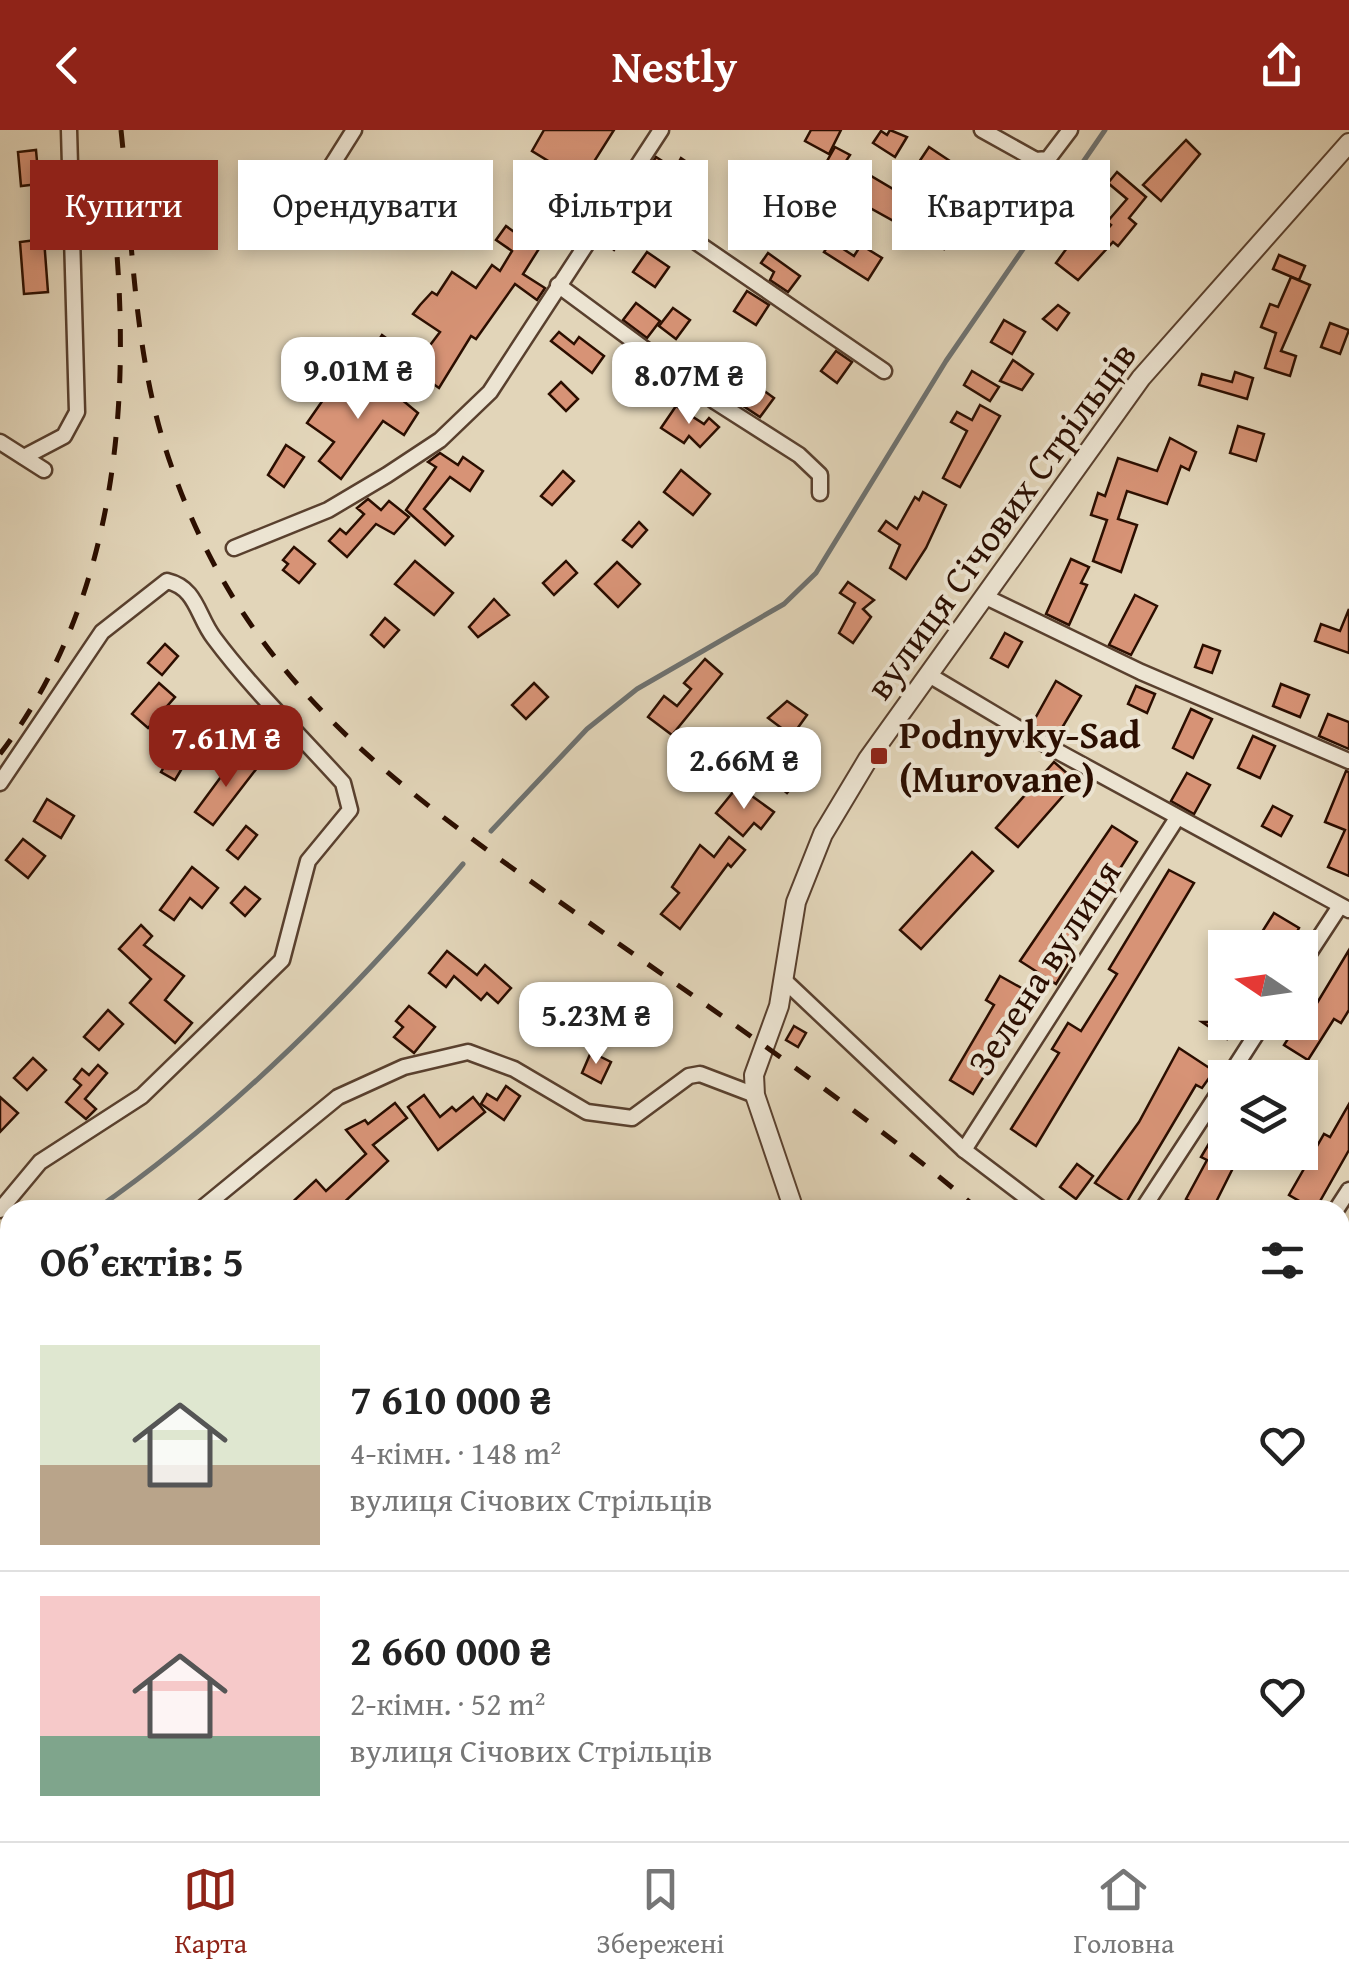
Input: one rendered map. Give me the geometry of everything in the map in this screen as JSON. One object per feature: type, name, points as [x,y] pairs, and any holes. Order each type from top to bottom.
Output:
[{"type":"street","points":[[24,458],[64,436],[77,412],[70,130]]},
{"type":"street","points":[[335,160],[354,130]]},
{"type":"street","points":[[640,160],[661,130]]},
{"type":"street","points":[[982,130],[1036,160],[1048,159],[1070,130]]},
{"type":"street","name":"вулиця Січових Стрільців","points":[[755,1095],[756,1064],[786,981],[796,902],[811,857],[860,771],[988,598],[1141,378],[1349,144]]},
{"type":"street","points":[[234,548],[328,510],[440,440],[490,392],[580,250]]},
{"type":"street","points":[[708,250],[884,371]]},
{"type":"street","points":[[558,285],[716,402],[799,455],[820,475],[820,492]]},
{"type":"street","points":[[0,442],[44,470]]},
{"type":"street","points":[[0,782],[102,632],[167,581],[181,584],[192,595],[212,636],[343,782],[351,801],[350,810],[308,861],[282,960],[142,1096],[40,1162],[8,1200]]},
{"type":"street","points":[[988,598],[1141,672],[1349,760]]},
{"type":"street","points":[[929,675],[1344,908],[1318,943]]},
{"type":"street","name":"Зелена вулиця","points":[[964,1150],[1178,818]]},
{"type":"street","points":[[786,981],[964,1150],[1030,1200]]},
{"type":"street","points":[[212,1200],[338,1097],[404,1067],[468,1052],[514,1069],[587,1112],[632,1118],[688,1076],[700,1074],[755,1095],[791,1200]]},
{"type":"street","points":[[1149,1200],[1208,1109]]},
{"type":"building","points":[[544,130],[614,130],[595,160],[547,160],[532,151]]},
{"type":"building","points":[[811,130],[841,130],[829,154],[805,141]]},
{"type":"building","points":[[890,130],[907,137],[895,157],[873,143],[881,131],[887,135]]},
{"type":"building","points":[[1186,140],[1200,154],[1161,201],[1143,185]]},
{"type":"building","points":[[835,147],[850,155],[847,160],[828,160]]},
{"type":"building","points":[[929,147],[948,160],[920,160]]},
{"type":"building","points":[[36,150],[37,160],[30,160],[30,185],[21,186],[18,152]]},
{"type":"building","points":[[1117,172],[1146,197],[1129,218],[1136,224],[1118,246],[1113,242],[1110,245],[1110,219],[1127,199],[1110,181]]},
{"type":"building","points":[[872,176],[892,188],[892,220],[872,209]]},
{"type":"building","points":[[506,226],[513,231],[513,250],[538,250],[523,274],[545,288],[537,300],[515,284],[476,339],[471,336],[439,388],[422,376],[419,381],[373,349],[382,335],[418,361],[440,332],[413,314],[432,292],[437,295],[452,272],[476,288],[492,265],[500,271],[512,251],[496,240]]},
{"type":"building","points":[[30,241],[30,250],[45,250],[48,292],[24,294],[20,242]]},
{"type":"building","points":[[845,250],[854,256],[858,250],[869,250],[882,258],[868,280],[824,252]]},
{"type":"building","points":[[1065,250],[1106,250],[1078,280],[1056,263]]},
{"type":"building","points":[[647,252],[669,267],[655,287],[633,272]]},
{"type":"building","points":[[768,253],[800,276],[788,292],[770,280],[774,272],[761,263]]},
{"type":"building","points":[[1279,255],[1305,266],[1299,280],[1273,269]]},
{"type":"building","points":[[1291,277],[1310,285],[1281,351],[1296,356],[1290,376],[1265,368],[1276,333],[1261,327],[1270,304],[1278,307]]},
{"type":"building","points":[[747,291],[769,305],[756,325],[734,311]]},
{"type":"building","points":[[636,303],[660,321],[647,338],[623,320]]},
{"type":"building","points":[[1058,305],[1069,313],[1057,330],[1043,319]]},
{"type":"building","points":[[673,308],[690,320],[676,339],[659,326]]},
{"type":"building","points":[[1004,320],[1025,332],[1012,354],[991,342]]},
{"type":"building","points":[[1330,323],[1349,330],[1340,354],[1321,347]]},
{"type":"building","points":[[559,332],[574,344],[579,337],[604,356],[592,373],[551,341]]},
{"type":"building","points":[[836,351],[852,362],[837,383],[821,371]]},
{"type":"building","points":[[1013,360],[1033,374],[1022,390],[1000,381]]},
{"type":"building","points":[[718,362],[745,383],[748,379],[774,398],[760,417],[704,380]]},
{"type":"building","points":[[972,371],[999,387],[990,401],[964,385]]},
{"type":"building","points":[[1235,372],[1253,378],[1247,399],[1199,385],[1202,374],[1232,382]]},
{"type":"building","points":[[372,375],[418,413],[404,435],[383,421],[341,479],[319,461],[334,442],[307,423],[332,387],[353,402]]},
{"type":"building","points":[[561,382],[578,399],[566,411],[549,394]]},
{"type":"building","points":[[980,405],[1000,416],[960,487],[943,478],[967,431],[951,422],[957,412],[972,420]]},
{"type":"building","points":[[676,406],[704,424],[709,418],[719,427],[700,447],[689,436],[684,443],[661,428]]},
{"type":"building","points":[[1238,426],[1264,434],[1256,461],[1230,453]]},
{"type":"building","points":[[1170,438],[1196,452],[1189,470],[1181,466],[1167,504],[1127,491],[1118,519],[1137,525],[1121,572],[1093,561],[1107,520],[1091,515],[1098,493],[1105,496],[1118,458],[1157,471]]},
{"type":"building","points":[[286,445],[304,457],[284,487],[268,475]]},
{"type":"building","points":[[440,453],[458,465],[463,457],[483,471],[470,491],[450,477],[424,509],[453,536],[445,545],[406,510],[436,467],[428,462]]},
{"type":"building","points":[[681,470],[710,494],[693,515],[664,492]]},
{"type":"building","points":[[563,471],[574,481],[552,505],[541,496]]},
{"type":"building","points":[[923,492],[946,505],[906,579],[890,568],[900,545],[879,531],[886,521],[897,529],[915,497],[919,500]]},
{"type":"building","points":[[368,499],[381,510],[389,501],[409,517],[394,534],[376,524],[347,557],[329,541],[340,529],[346,534],[364,514],[357,508]]},
{"type":"building","points":[[639,522],[647,530],[632,547],[623,540]]},
{"type":"building","points":[[294,547],[315,564],[299,583],[283,570],[288,564],[283,560]]},
{"type":"building","points":[[1071,559],[1089,567],[1081,583],[1087,585],[1069,625],[1046,614]]},
{"type":"building","points":[[415,561],[453,593],[434,615],[395,584]]},
{"type":"building","points":[[566,561],[577,573],[554,595],[543,583]]},
{"type":"building","points":[[617,562],[640,584],[618,607],[595,584]]},
{"type":"building","points":[[848,582],[874,600],[863,609],[871,617],[853,643],[839,633],[855,603],[840,593]]},
{"type":"building","points":[[1135,595],[1157,606],[1131,655],[1109,645]]},
{"type":"building","points":[[494,599],[509,615],[478,637],[469,627]]},
{"type":"building","points":[[1349,609],[1349,653],[1315,641],[1321,624],[1340,631]]},
{"type":"building","points":[[385,618],[399,630],[384,647],[371,635]]},
{"type":"building","points":[[1005,633],[1022,642],[1008,667],[991,658]]},
{"type":"building","points":[[165,644],[178,656],[162,675],[148,663]]},
{"type":"building","points":[[1203,645],[1220,651],[1212,673],[1195,667]]},
{"type":"building","points":[[705,659],[722,674],[672,735],[648,717],[664,696],[677,706],[691,689],[684,683]]},
{"type":"building","points":[[1056,681],[1081,696],[1056,738],[1032,724]]},
{"type":"building","points":[[159,683],[175,697],[148,728],[132,714]]},
{"type":"building","points":[[534,683],[548,697],[526,719],[512,705]]},
{"type":"building","points":[[1281,684],[1309,695],[1300,717],[1273,706]]},
{"type":"building","points":[[1136,686],[1155,694],[1147,713],[1128,704]]},
{"type":"building","points":[[787,701],[807,715],[792,736],[768,718]]},
{"type":"building","points":[[1191,709],[1212,719],[1193,758],[1173,748]]},
{"type":"building","points":[[1328,714],[1349,722],[1349,749],[1319,736]]},
{"type":"building","points":[[1253,736],[1275,746],[1260,778],[1238,768]]},
{"type":"building","points":[[237,755],[257,768],[213,825],[195,812]]},
{"type":"building","points":[[781,755],[803,774],[787,793],[764,774]]},
{"type":"building","points":[[170,757],[184,765],[175,780],[161,772]]},
{"type":"building","points":[[1054,762],[1076,781],[1018,847],[996,828]]},
{"type":"building","points":[[1346,771],[1349,876],[1328,867],[1345,830],[1325,822]]},
{"type":"building","points":[[1187,773],[1210,785],[1194,814],[1171,801]]},
{"type":"building","points":[[738,786],[774,812],[761,829],[754,823],[743,836],[716,813]]},
{"type":"building","points":[[47,799],[74,816],[61,838],[34,821]]},
{"type":"building","points":[[1273,806],[1292,816],[1281,836],[1262,826]]},
{"type":"building","points":[[246,826],[257,835],[238,859],[227,850]]},
{"type":"building","points":[[1112,826],[1137,842],[1065,955],[1071,959],[1056,984],[1020,961]]},
{"type":"building","points":[[729,837],[745,850],[731,867],[728,864],[680,929],[661,914],[679,893],[672,887],[700,845],[714,857]]},
{"type":"building","points":[[23,839],[45,856],[28,878],[6,860]]},
{"type":"building","points":[[972,852],[993,871],[921,949],[900,930]]},
{"type":"building","points":[[192,867],[218,888],[202,908],[190,898],[174,920],[160,910]]},
{"type":"building","points":[[1169,870],[1194,883],[1036,1146],[1011,1129],[1059,1053],[1052,1049],[1068,1023],[1081,1031],[1117,974],[1109,969]]},
{"type":"building","points":[[245,887],[260,899],[245,916],[231,903]]},
{"type":"building","points":[[1274,913],[1299,928],[1298,930],[1263,930]]},
{"type":"building","points":[[141,925],[152,936],[144,945],[184,976],[165,1000],[192,1023],[175,1043],[130,1003],[151,979],[119,949]]},
{"type":"building","points":[[1349,950],[1349,1010],[1341,1023],[1334,1019],[1308,1060],[1284,1045],[1287,1040],[1318,1040],[1318,1001]]},
{"type":"building","points":[[447,951],[477,975],[485,965],[511,988],[498,1003],[487,993],[481,1000],[454,976],[446,987],[429,973]]},
{"type":"building","points":[[1000,976],[1034,995],[973,1094],[950,1080],[994,1005],[986,1000]]},
{"type":"building","points":[[409,1006],[435,1027],[414,1053],[394,1037],[403,1027],[396,1021]]},
{"type":"building","points":[[108,1010],[123,1024],[99,1050],[84,1037]]},
{"type":"building","points":[[794,1026],[806,1033],[798,1047],[786,1040]]},
{"type":"building","points":[[1179,1048],[1208,1067],[1208,1080],[1202,1088],[1196,1085],[1128,1200],[1095,1183],[1139,1122]]},
{"type":"building","points":[[591,1052],[611,1062],[601,1083],[582,1073]]},
{"type":"building","points":[[33,1058],[46,1070],[27,1090],[14,1078]]},
{"type":"building","points":[[98,1065],[107,1073],[85,1099],[96,1109],[86,1119],[66,1102],[81,1085],[74,1079],[82,1069],[89,1075]]},
{"type":"building","points":[[506,1086],[520,1096],[504,1120],[481,1104],[487,1094],[497,1100]]},
{"type":"building","points":[[424,1095],[440,1117],[452,1107],[456,1111],[473,1097],[485,1112],[438,1150],[408,1107]]},
{"type":"building","points":[[0,1097],[18,1113],[0,1132]]},
{"type":"building","points":[[395,1103],[407,1118],[373,1145],[388,1161],[347,1200],[295,1200],[316,1180],[326,1191],[366,1154],[346,1130],[365,1120],[368,1124]]},
{"type":"building","points":[[1349,1104],[1349,1150],[1321,1200],[1298,1200],[1289,1195],[1303,1170],[1318,1170],[1318,1144],[1324,1134],[1330,1137]]},
{"type":"building","points":[[1208,1145],[1208,1170],[1232,1170],[1217,1200],[1188,1200],[1186,1199],[1207,1160],[1201,1157]]},
{"type":"building","points":[[1077,1164],[1093,1176],[1076,1199],[1060,1187]]},
{"type":"waterway","points":[[491,831],[587,729],[637,689],[784,604],[816,573],[946,361],[1105,130]]},
{"type":"waterway","points":[[109,1200],[196,1133],[290,1049],[463,864]]},
{"type":"railway","points":[[121,130],[136,299],[158,424],[203,543],[242,611],[287,672],[338,727],[453,825],[835,1096],[967,1200]]},
{"type":"railway","points":[[0,754],[37,699],[66,640],[88,579],[104,516],[120,386],[117,255]]},
{"type":"place","name":"Podnyvky-Sad (Murovane)","points":[[879,756]]}]
